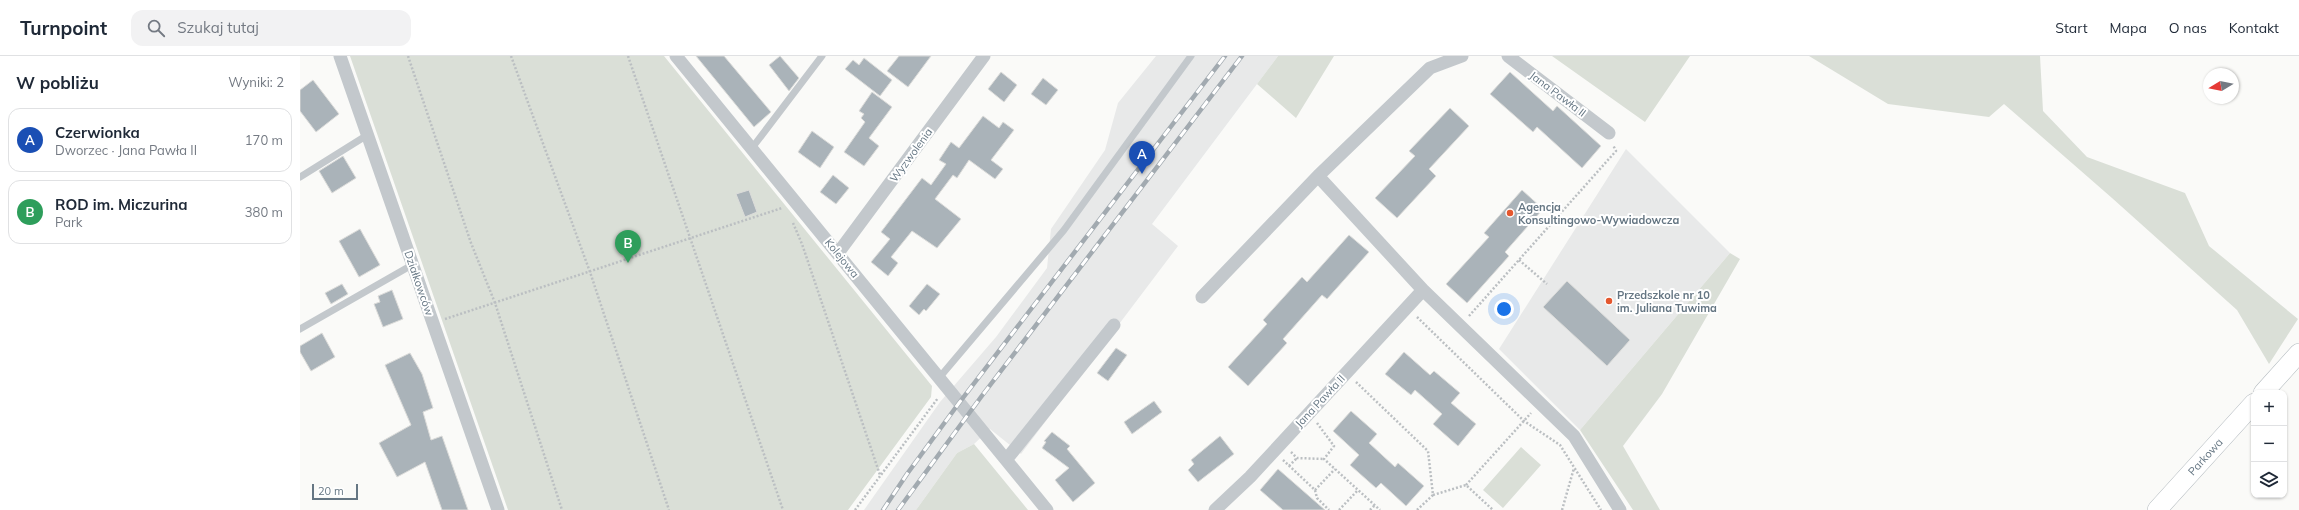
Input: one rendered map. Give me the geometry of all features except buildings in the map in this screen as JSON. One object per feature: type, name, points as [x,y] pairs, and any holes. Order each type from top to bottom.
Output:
[{"type":"street","name":"Działkowców","points":[[340,56],[369,134],[412,265],[498,510]]},
{"type":"street","name":"Kolejowa","points":[[676,56],[1047,510]]},
{"type":"street","name":"Wyzwolenia","points":[[838,253],[984,56]]},
{"type":"street","points":[[1202,297],[1318,176],[1430,68],[1462,56]]},
{"type":"street","name":"Jana Pawła II","points":[[1508,56],[1609,133]]},
{"type":"street","points":[[1318,176],[1423,290],[1574,436],[1620,510]]},
{"type":"street","name":"Jana Pawła II","points":[[1214,510],[1277,448],[1423,290]]},
{"type":"street","points":[[1006,460],[1114,325]]},
{"type":"street","points":[[2266,390],[2299,353]]},
{"type":"street","name":"Parkowa","points":[[2157,510],[2251,406]]},
{"type":"lane","points":[[752,148],[822,56]]},
{"type":"lane","points":[[943,382],[1064,230],[1191,56]]},
{"type":"lane","points":[[300,177],[369,134]]},
{"type":"lane","points":[[300,329],[412,265]]},
{"type":"path","points":[[408,56],[471,243],[495,303],[562,510]]},
{"type":"path","points":[[511,56],[590,272],[669,510]]},
{"type":"path","points":[[628,56],[783,510]]},
{"type":"path","points":[[1460,326],[1616,151],[1609,133]]},
{"type":"path","points":[[432,323],[779,210],[795,200]]},
{"type":"path","points":[[779,210],[785,213]]},
{"type":"path","points":[[791,217],[802,244],[880,475]]},
{"type":"path","points":[[1519,260],[1547,284]]},
{"type":"path","points":[[1407,308],[1524,421],[1560,445],[1601,510]]},
{"type":"path","points":[[1347,372],[1428,451],[1433,495]]},
{"type":"path","points":[[855,510],[943,382]]},
{"type":"path","points":[[1417,510],[1433,495],[1466,485],[1540,403]]},
{"type":"path","points":[[1310,412],[1334,446],[1324,459]]},
{"type":"path","points":[[1562,510],[1581,447]]},
{"type":"path","points":[[1277,448],[1297,458],[1324,459],[1380,510]]},
{"type":"path","points":[[1277,448],[1289,466],[1315,490],[1317,498],[1329,510]]},
{"type":"path","points":[[1289,466],[1297,458]]},
{"type":"path","points":[[1315,490],[1335,469]]},
{"type":"path","points":[[1466,485],[1493,510]]},
{"type":"path","points":[[1339,510],[1358,490]]},
{"type":"path","points":[[1370,510],[1375,505]]},
{"type":"shaded area","points":[[350,56],[664,56],[932,386],[931,397],[848,510],[508,510]]},
{"type":"shaded area","points":[[1156,56],[1278,56],[1152,224],[1178,246],[1021,454],[990,429],[974,444],[957,453],[916,510],[864,510],[940,402],[996,337],[1047,268],[1051,229],[1105,150],[1118,103]]},
{"type":"shaded area","points":[[1278,56],[1334,56],[1296,118],[1257,84]]},
{"type":"shaded area","points":[[1552,56],[1690,56],[1645,122]]},
{"type":"shaded area","points":[[1809,56],[2040,56],[2043,111],[2087,157],[2185,193],[2209,246],[2298,319],[2269,364],[2237,310],[2004,104],[1989,117],[1888,104]]},
{"type":"shaded area","name":"Przedszkole nr 10 im. Juliana Tuwima","points":[[1626,149],[1730,253],[1580,430],[1499,349]]},
{"type":"shaded area","points":[[1730,253],[1740,259],[1662,394],[1623,446],[1660,510],[1633,510],[1580,430]]},
{"type":"shaded area","points":[[974,444],[1028,510],[916,510],[957,453]]},
{"type":"shaded area","points":[[1521,447],[1541,465],[1503,508],[1483,490]]},
{"type":"railway","points":[[883,510],[907,474],[959,403],[1225,56]]},
{"type":"railway","points":[[898,510],[981,397],[1242,56]]},
{"type":"place","name":"Czerwionka","points":[[1142,174]]},
{"type":"place","name":"Agencja Konsultingowo-Wywiadowcza","points":[[1510,213]]},
{"type":"place","name":"ROD im. Miczurina","points":[[628,263]]},
{"type":"place","name":"Przedszkole nr 10 im. Juliana Tuwima","points":[[1609,301]]}]
